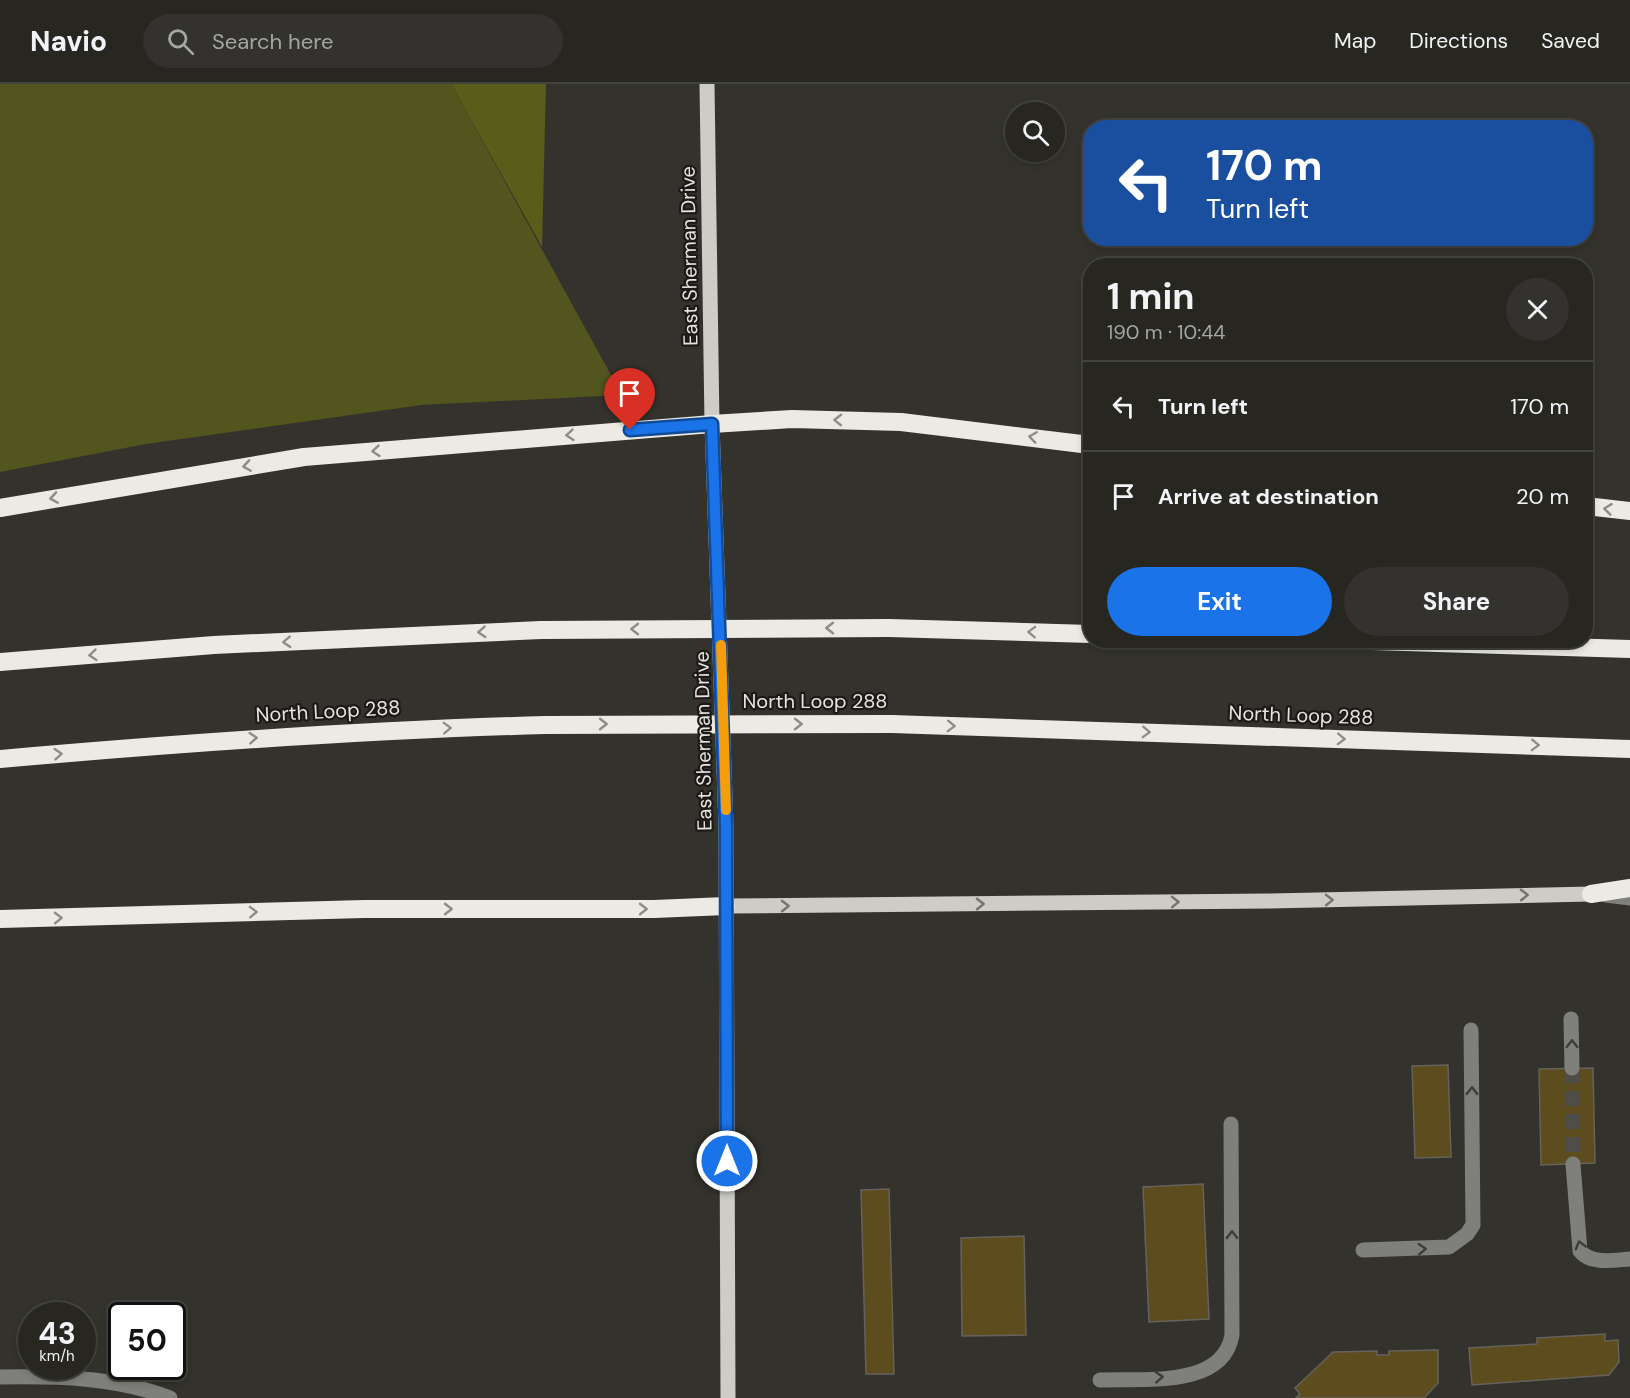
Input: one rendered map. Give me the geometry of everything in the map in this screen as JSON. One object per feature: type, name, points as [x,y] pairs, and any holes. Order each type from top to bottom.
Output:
[{"type":"highway","points":[[0,507],[304,457],[792,419],[902,422],[1083,444]]},
{"type":"highway","points":[[1593,507],[1630,511]]},
{"type":"highway","points":[[0,662],[214,645],[541,630],[889,628],[1083,633]]},
{"type":"highway","points":[[1593,648],[1630,649]]},
{"type":"highway","name":"North Loop 288","points":[[0,759],[188,742],[358,731],[545,725],[892,724],[1630,748]]},
{"type":"highway","points":[[1591,894],[1630,888]]},
{"type":"highway","points":[[0,919],[364,909],[654,909],[726,906]]},
{"type":"main road","name":"East Sherman Drive","points":[[706,84],[712,424],[721,643],[726,906],[728,1398]]},
{"type":"main road","points":[[726,906],[1270,901],[1591,894]]},
{"type":"street","points":[[1591,894],[1630,898]]},
{"type":"street","points":[[1571,1019],[1572,1068]]},
{"type":"street","points":[[1363,1250],[1449,1247],[1467,1234],[1473,1225],[1471,1030]]},
{"type":"street","points":[[1100,1380],[1190,1376],[1211,1369],[1226,1353],[1232,1335],[1231,1124]]},
{"type":"street","points":[[1573,1164],[1580,1251],[1587,1258],[1596,1260],[1630,1259]]},
{"type":"street","points":[[0,1377],[50,1376],[92,1380],[166,1397]]},
{"type":"green space","points":[[0,84],[451,84],[622,395],[421,405],[146,444],[0,472]]},
{"type":"green space","points":[[451,84],[546,84],[542,247]]},
{"type":"building","points":[[1448,1065],[1451,1157],[1415,1158],[1412,1066]]},
{"type":"building","points":[[1593,1068],[1595,1163],[1541,1165],[1539,1069]]},
{"type":"building","points":[[1203,1184],[1209,1319],[1149,1322],[1143,1187]]},
{"type":"building","points":[[889,1189],[894,1374],[866,1374],[861,1190]]},
{"type":"building","points":[[1024,1236],[1026,1335],[962,1336],[961,1238]]},
{"type":"building","points":[[1605,1334],[1605,1341],[1618,1340],[1619,1362],[1609,1375],[1472,1385],[1469,1348],[1537,1344],[1537,1338]]},
{"type":"building","points":[[1438,1350],[1438,1383],[1424,1398],[1296,1398],[1300,1394],[1295,1388],[1333,1352],[1377,1351],[1377,1355],[1389,1355],[1389,1351]]},
{"type":"tunnel","points":[[1572,1068],[1573,1164]]},
{"type":"slow traffic","points":[[721,645],[726,810]]},
{"type":"route","points":[[630,430],[712,424],[716,474],[726,826],[727,1161]]}]
